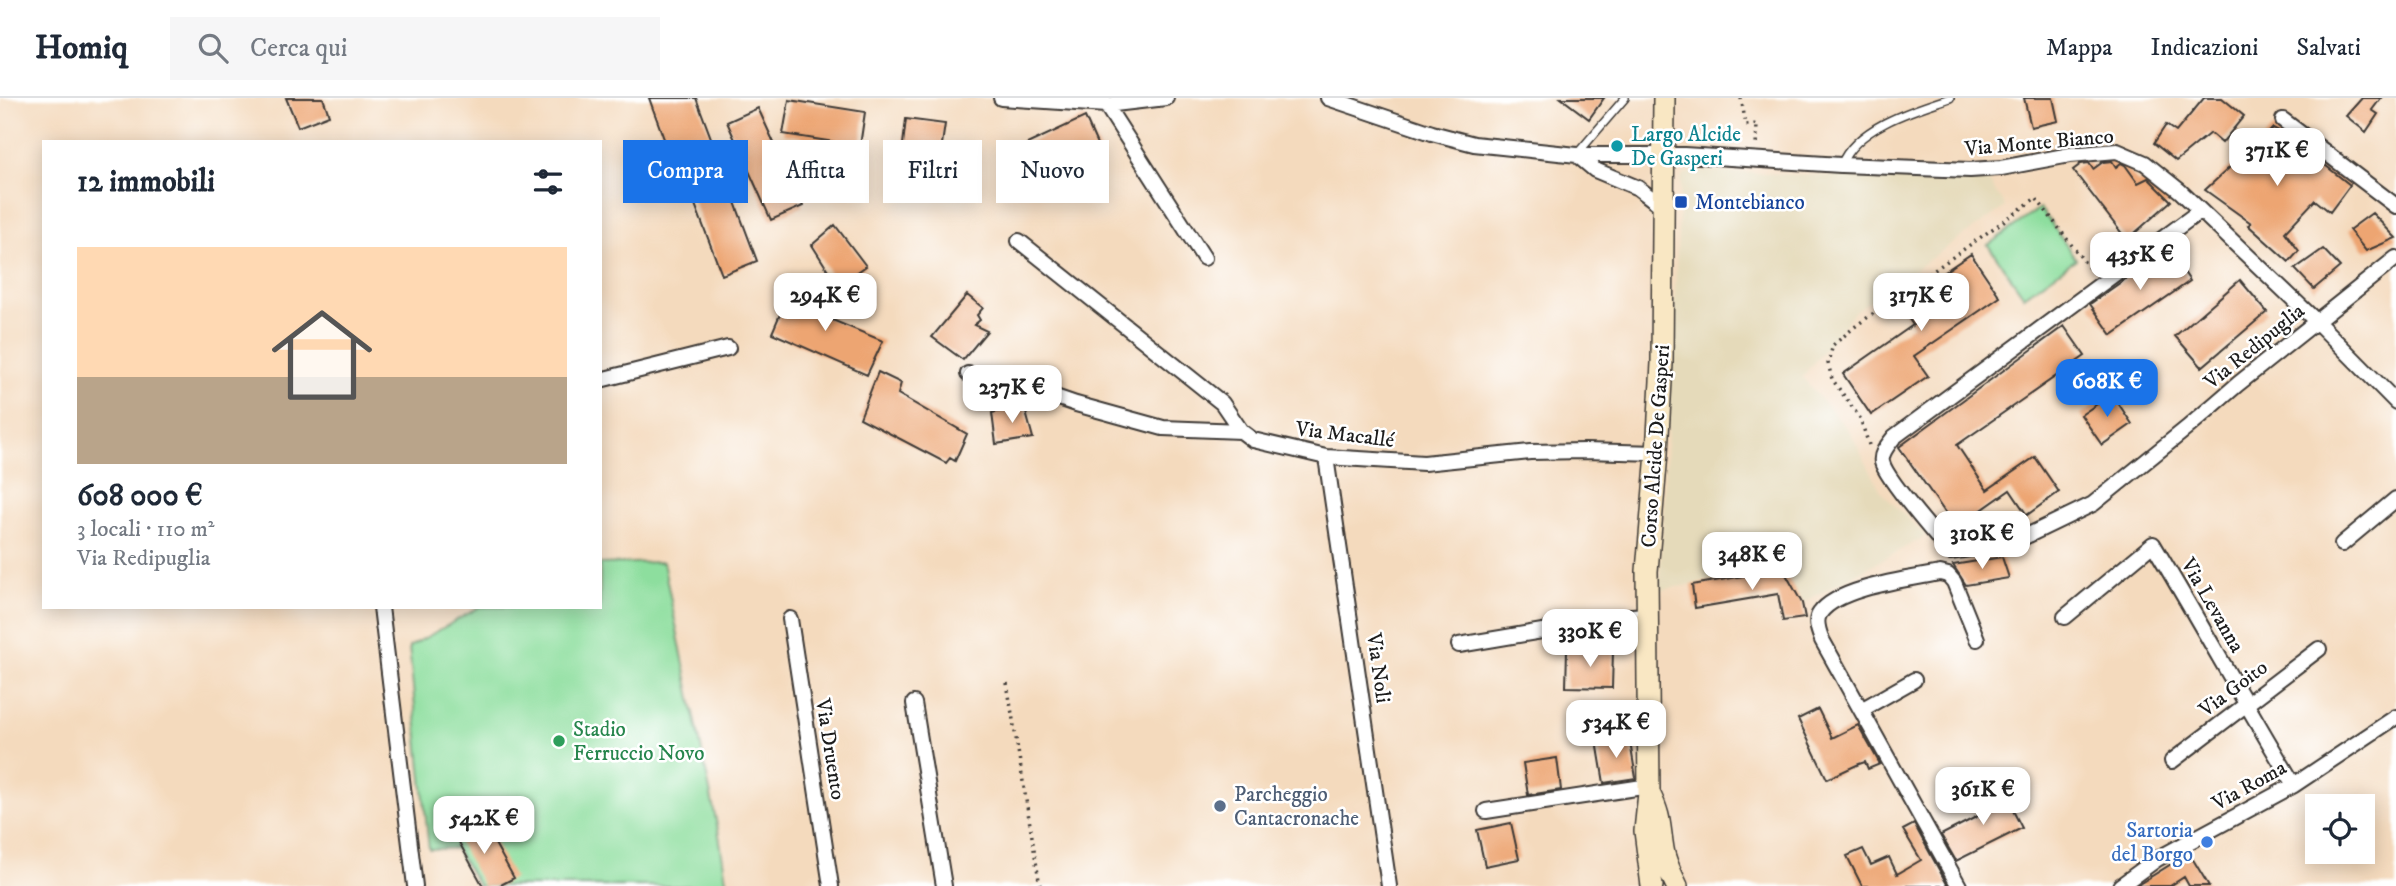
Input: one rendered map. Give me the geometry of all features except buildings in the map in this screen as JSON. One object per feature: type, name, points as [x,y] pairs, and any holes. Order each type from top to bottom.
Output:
[{"type":"street","points":[[1000,98],[1106,104],[1166,98]]},
{"type":"street","points":[[1328,98],[1432,133],[1474,144],[1577,155],[1663,155]]},
{"type":"street","name":"Corso Alcide De Gasperi","points":[[1652,886],[1645,831],[1649,790],[1646,615],[1662,363],[1664,98]]},
{"type":"street","points":[[1106,104],[1204,258]]},
{"type":"street","points":[[2283,120],[2396,206]]},
{"type":"street","name":"Via Monte Bianco","points":[[1663,155],[1970,170],[2001,168],[2070,155],[2117,152],[2146,163],[2200,211],[2396,402]]},
{"type":"street","points":[[1577,155],[1595,170],[1638,188],[1662,207]]},
{"type":"street","points":[[1882,464],[1882,454],[1894,437],[2200,211]]},
{"type":"street","points":[[1019,241],[1222,403],[1241,431]]},
{"type":"street","name":"Via Redipuglia","points":[[1882,464],[1950,552],[2014,542],[2093,504],[2396,258]]},
{"type":"street","points":[[602,379],[727,348]]},
{"type":"street","points":[[968,374],[1163,428],[1241,431]]},
{"type":"street","name":"Via Macallé","points":[[1241,431],[1253,440],[1326,457],[1424,463],[1530,452],[1657,453]]},
{"type":"street","name":"Via Noli","points":[[1326,457],[1390,886]]},
{"type":"street","points":[[2342,544],[2396,499]]},
{"type":"street","name":"Via Levanna","points":[[2065,617],[2153,544],[2294,785]]},
{"type":"street","points":[[1959,886],[1822,640],[1817,624],[1819,614],[1838,599],[1868,587],[1940,573],[1948,575],[1954,582],[1977,639]]},
{"type":"street","points":[[381,609],[415,886]]},
{"type":"street","points":[[1459,645],[1646,615]]},
{"type":"street","name":"Via Druento","points":[[790,619],[831,886]]},
{"type":"street","name":"Via Goito","points":[[2172,761],[2319,649]]},
{"type":"street","points":[[1861,710],[1914,680]]},
{"type":"street","points":[[914,703],[944,886]]},
{"type":"street","name":"Via Roma","points":[[2120,886],[2157,859],[2294,785],[2396,717]]},
{"type":"street","points":[[1486,811],[1649,790]]},
{"type":"street","name":"Corso Alcide De Gasperi","points":[[1649,790],[1661,819],[1663,850],[1668,868],[1677,886]]},
{"type":"lane","points":[[1577,155],[1625,98]]},
{"type":"lane","points":[[1840,165],[1846,152],[1862,135],[1950,98]]},
{"type":"path","points":[[1741,98],[1746,125],[1757,124],[1756,148]]},
{"type":"path","points":[[1882,464],[1869,444],[1860,418],[1832,379],[1828,363],[1833,345],[1857,325],[2036,198],[2101,284]]},
{"type":"path","points":[[1007,683],[1040,886]]},
{"type":"shaded area","points":[[1693,171],[1989,181],[2005,207],[1855,311],[1802,377],[1850,432],[1882,493],[1926,536],[1802,603],[1783,569],[1659,590],[1681,180],[1683,175]]},
{"type":"green space","points":[[2040,208],[2076,259],[2024,296],[1988,245]]},
{"type":"green space","name":"Stadio Ferruccio Novo","points":[[663,562],[727,886],[479,886],[455,848],[429,849],[409,647],[476,609],[602,609],[602,564]]},
{"type":"place","name":"Largo Alcide De Gasperi","points":[[1617,146]]},
{"type":"place","name":"Montebianco","points":[[1681,202]]},
{"type":"place","name":"Stadio Ferruccio Novo","points":[[559,741]]},
{"type":"place","name":"Parcheggio Cantacronache","points":[[1220,806]]},
{"type":"place","name":"Sartoria del Borgo","points":[[2207,842]]}]
